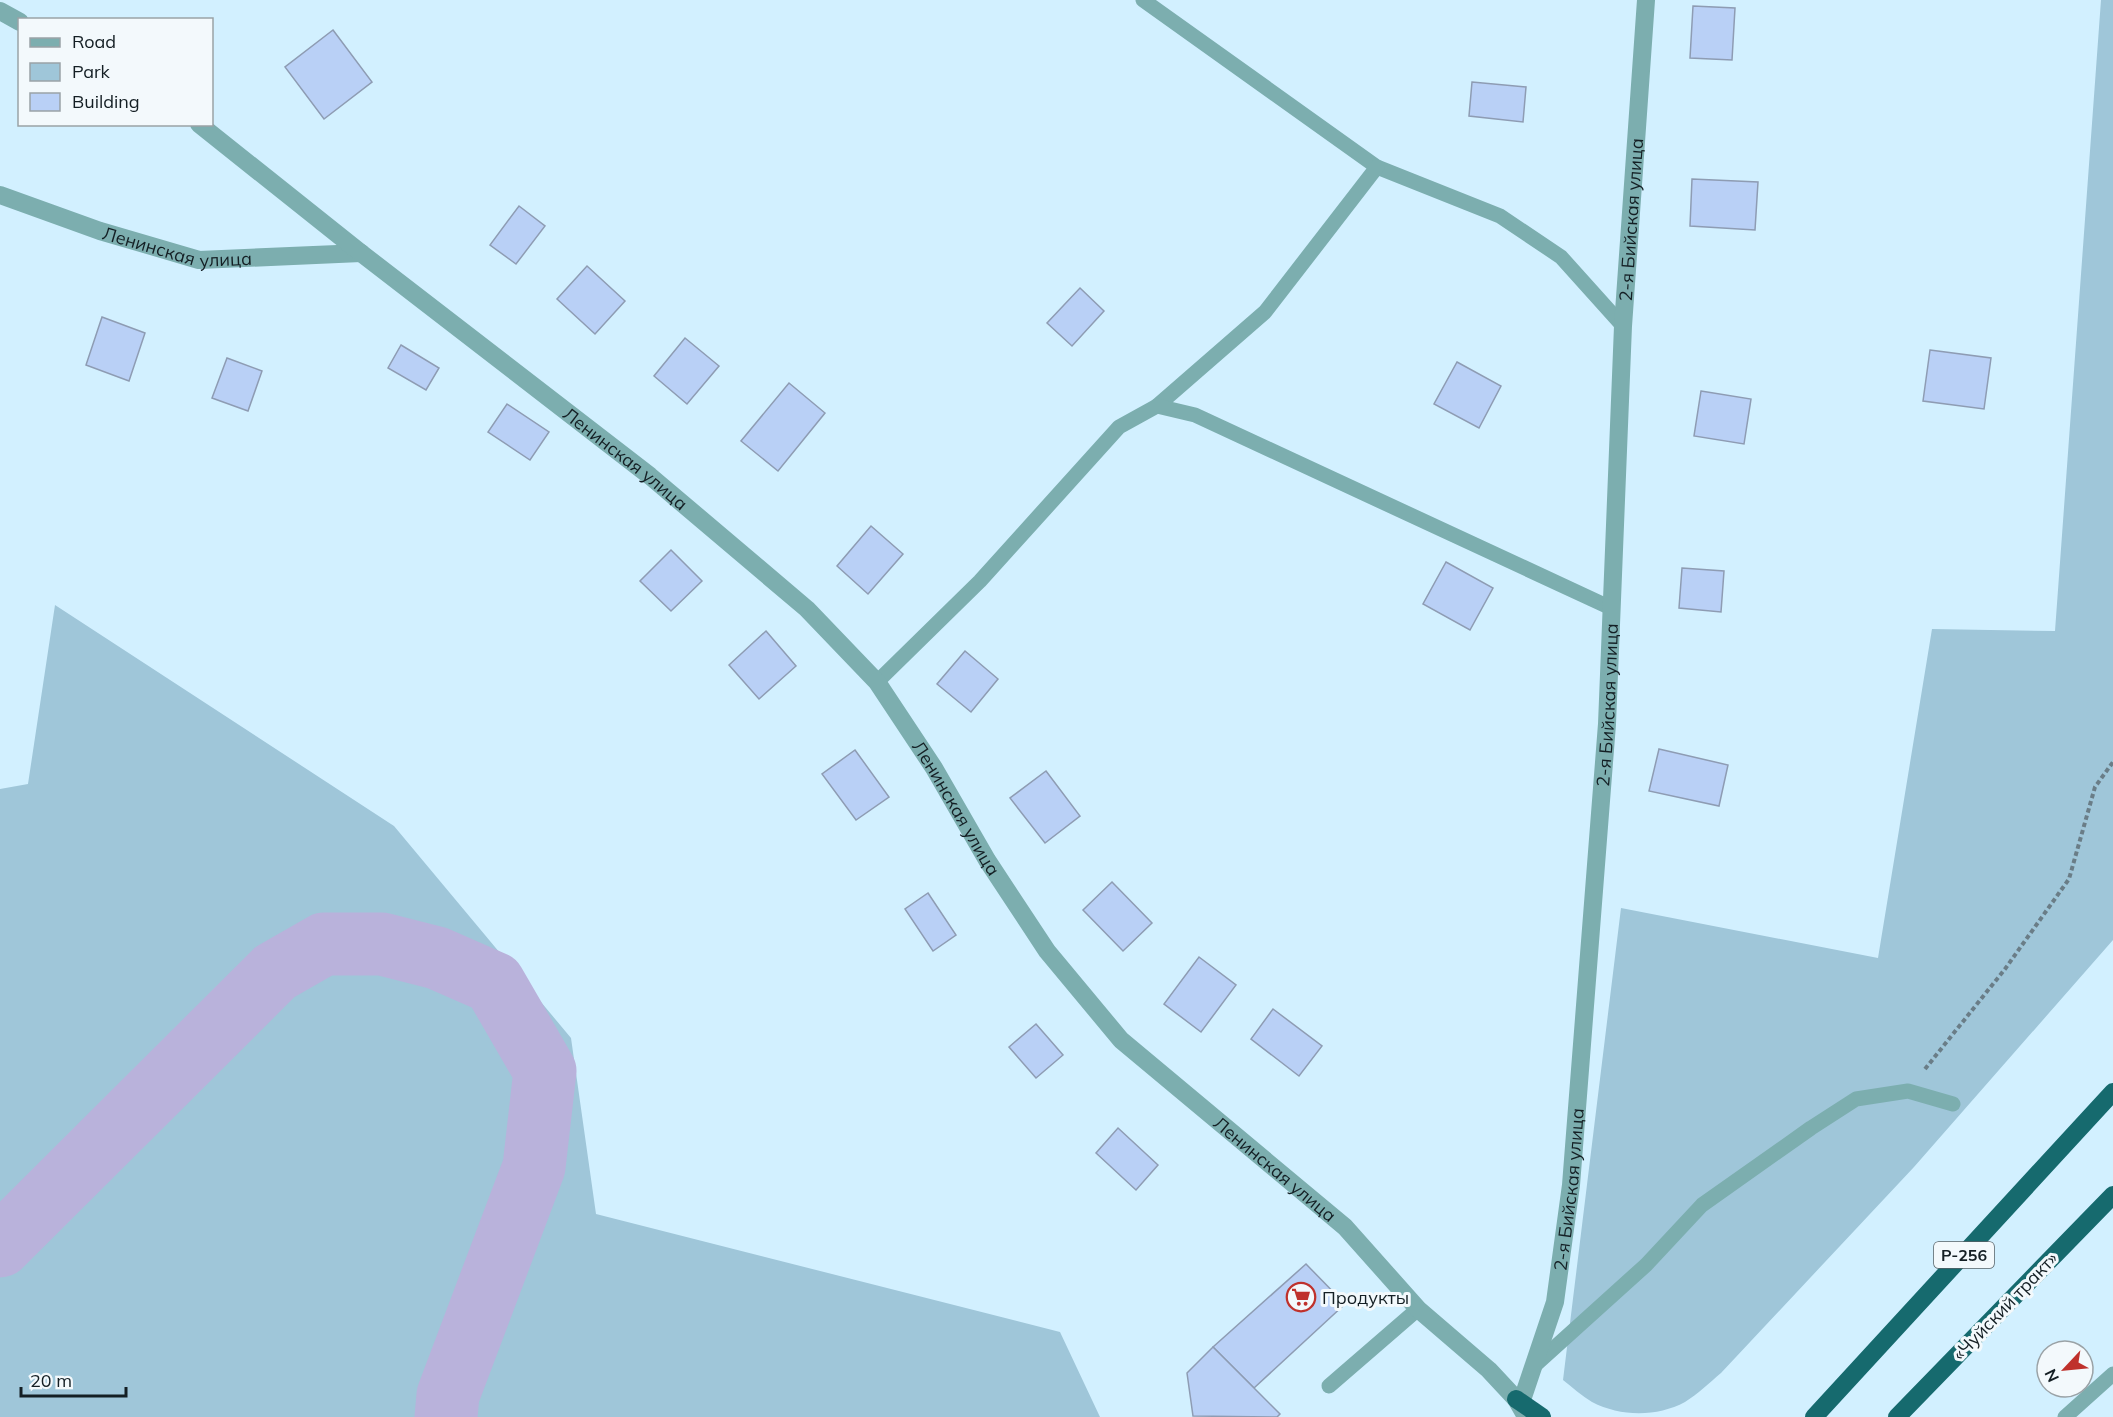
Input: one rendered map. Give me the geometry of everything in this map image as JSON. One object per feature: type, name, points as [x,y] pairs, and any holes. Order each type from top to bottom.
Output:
[{"type":"highway","name":"Р-256","points":[[1814,1417],[2113,1092]]},
{"type":"highway","name":"«Чуйский тракт»","points":[[1897,1417],[2113,1195]]},
{"type":"highway","points":[[1521,1406],[1542,1417]]},
{"type":"street","name":"2-я Бийская улица","points":[[1521,1406],[1555,1302],[1571,1185],[1607,724],[1623,326],[1646,0]]},
{"type":"street","points":[[0,11],[18,21]]},
{"type":"street","name":"Ленинская улица","points":[[202,126],[361,253],[650,476],[807,609],[877,682],[934,768],[987,860],[1047,951],[1121,1040],[1345,1227],[1418,1309],[1489,1370],[1521,1406]]},
{"type":"street","name":"Ленинская улица","points":[[0,195],[100,231],[199,260],[361,253]]},
{"type":"lane","points":[[1143,0],[1377,167],[1500,216],[1561,256],[1623,326]]},
{"type":"lane","points":[[877,682],[980,581],[1119,427],[1156,406],[1265,312],[1377,167]]},
{"type":"lane","points":[[1156,406],[1196,415],[1611,608]]},
{"type":"lane","points":[[1533,1367],[1646,1265],[1702,1205],[1856,1099],[1908,1091],[1953,1104]]},
{"type":"lane","points":[[1329,1386],[1418,1309]]},
{"type":"lane","points":[[2065,1417],[2113,1374]]},
{"type":"path","points":[[1908,1091],[2005,969],[2069,879],[2095,787],[2113,762]]},
{"type":"green space","points":[[2101,0],[2113,0],[2113,940],[1914,1167],[1721,1373],[1699,1392],[1674,1407],[1651,1413],[1627,1413],[1603,1407],[1588,1400],[1563,1380],[1621,908],[1878,958],[1932,629],[2055,631]]},
{"type":"green space","points":[[55,605],[394,826],[571,1038],[596,1214],[1060,1332],[1100,1417],[0,1417],[0,789],[28,784]]},
{"type":"building","points":[[1693,6],[1735,8],[1732,60],[1690,58]]},
{"type":"building","points":[[333,30],[372,82],[324,119],[285,67]]},
{"type":"building","points":[[1472,82],[1526,87],[1523,122],[1469,116]]},
{"type":"building","points":[[1692,179],[1758,182],[1755,230],[1690,226]]},
{"type":"building","points":[[519,206],[545,226],[516,264],[490,245]]},
{"type":"building","points":[[587,266],[625,301],[595,334],[557,299]]},
{"type":"building","points":[[1080,288],[1104,311],[1072,346],[1047,323]]},
{"type":"building","points":[[102,317],[145,333],[129,381],[86,365]]},
{"type":"building","points":[[685,338],[719,366],[687,404],[654,376]]},
{"type":"building","points":[[401,345],[439,368],[426,390],[388,368]]},
{"type":"building","points":[[1930,350],[1991,358],[1984,409],[1923,401]]},
{"type":"building","points":[[227,358],[262,371],[248,411],[212,398]]},
{"type":"building","points":[[1457,362],[1501,386],[1479,428],[1434,404]]},
{"type":"building","points":[[789,383],[825,413],[778,471],[741,441]]},
{"type":"building","points":[[1701,391],[1751,399],[1744,444],[1694,436]]},
{"type":"building","points":[[507,404],[549,432],[530,460],[488,432]]},
{"type":"building","points":[[871,526],[903,554],[868,594],[837,566]]},
{"type":"building","points":[[671,550],[702,581],[671,611],[640,581]]},
{"type":"building","points":[[1446,562],[1493,588],[1470,630],[1423,604]]},
{"type":"building","points":[[1682,568],[1724,571],[1721,612],[1679,608]]},
{"type":"building","points":[[766,631],[796,666],[759,699],[729,665]]},
{"type":"building","points":[[965,651],[998,679],[971,712],[937,684]]},
{"type":"building","points":[[1659,749],[1728,765],[1719,806],[1649,791]]},
{"type":"building","points":[[855,750],[889,797],[856,820],[822,774]]},
{"type":"building","points":[[1046,771],[1080,816],[1045,843],[1010,798]]},
{"type":"building","points":[[1112,882],[1152,923],[1123,951],[1083,910]]},
{"type":"building","points":[[928,893],[956,935],[933,951],[905,909]]},
{"type":"building","points":[[1199,957],[1236,985],[1201,1032],[1164,1004]]},
{"type":"building","points":[[1273,1009],[1322,1046],[1299,1076],[1251,1039]]},
{"type":"building","points":[[1036,1024],[1063,1055],[1036,1078],[1009,1047]]},
{"type":"building","points":[[1118,1128],[1158,1165],[1136,1190],[1096,1153]]},
{"type":"building","points":[[1306,1264],[1345,1304],[1254,1388],[1213,1347]]},
{"type":"building","points":[[1213,1347],[1280,1414],[1277,1417],[1193,1416],[1187,1373]]},
{"type":"waterway","points":[[0,1246],[275,972],[324,944],[382,944],[437,958],[494,983],[545,1071],[534,1167],[448,1395],[446,1417]]},
{"type":"place","name":"Продукты","points":[[1301,1297]]}]
